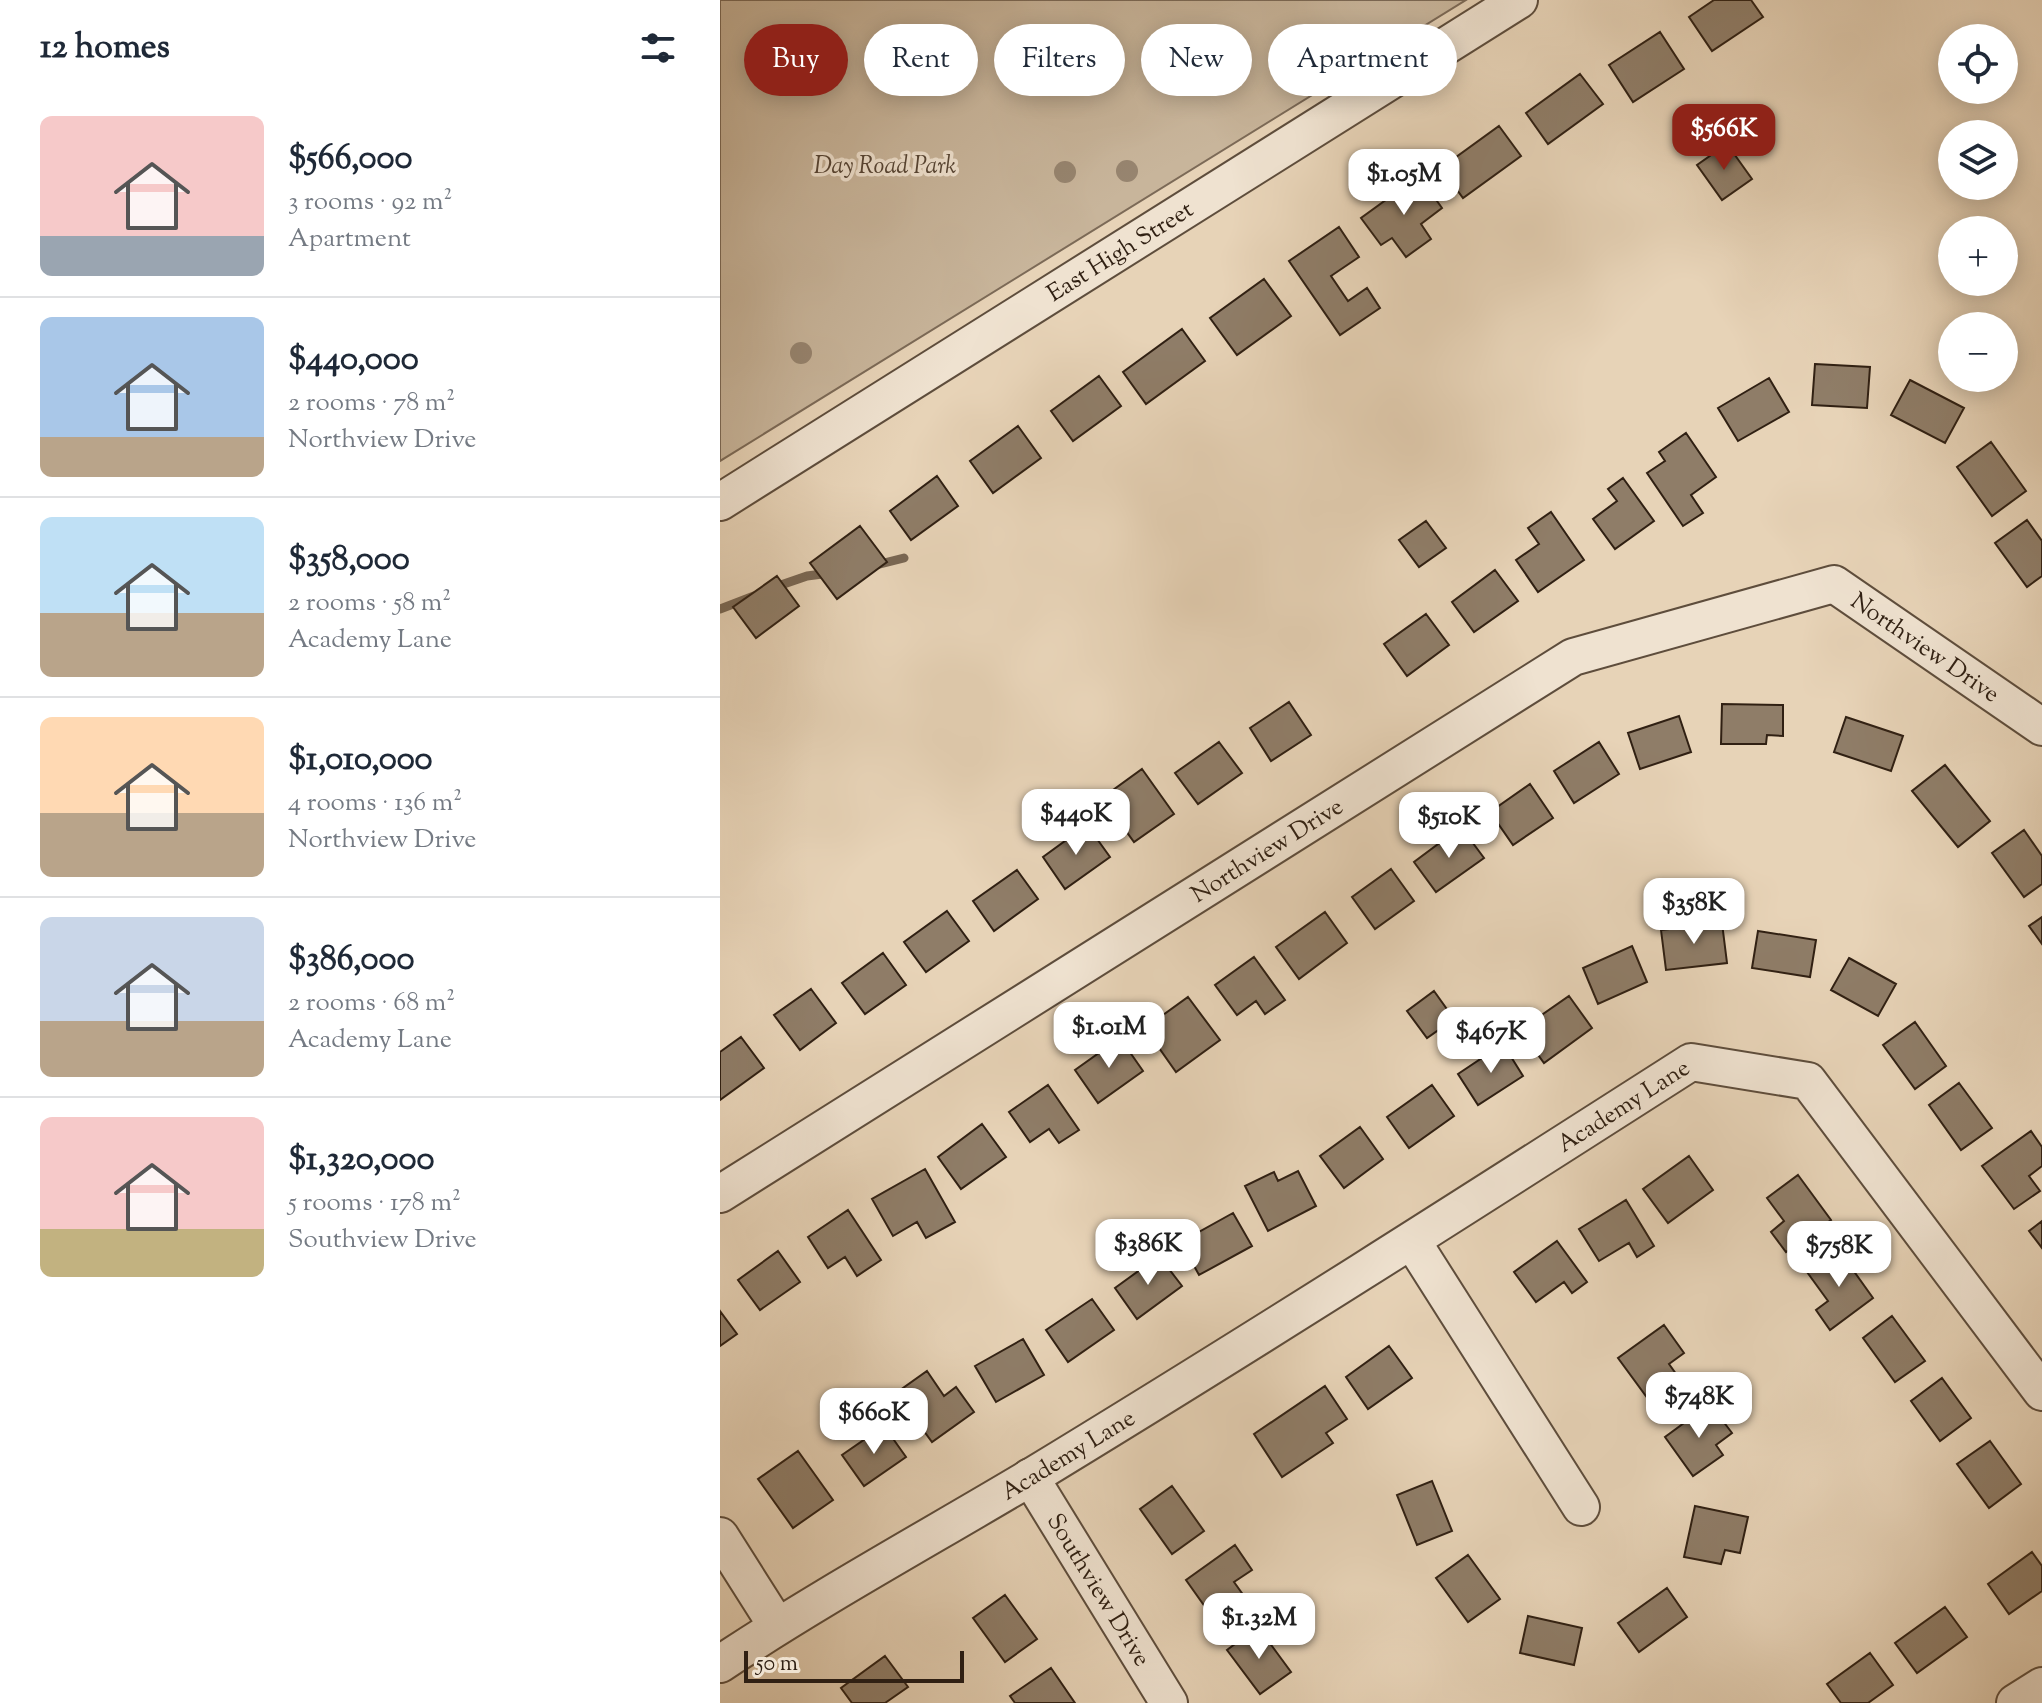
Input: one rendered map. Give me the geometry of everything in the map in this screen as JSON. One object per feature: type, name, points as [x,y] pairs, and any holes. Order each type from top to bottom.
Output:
[{"type":"street","name":"East High Street","points":[[720,502],[1519,0]]},
{"type":"street","name":"Northview Drive","points":[[720,1194],[1573,657],[1834,584],[2042,727]]},
{"type":"street","name":"Academy Lane","points":[[720,1664],[777,1626],[1030,1477],[1412,1241],[1691,1062],[1808,1081],[2042,1392]]},
{"type":"street","points":[[1412,1241],[1581,1507]]},
{"type":"street","name":"Southview Drive","points":[[1030,1477],[1169,1703]]},
{"type":"street","points":[[720,1536],[777,1626]]},
{"type":"street","points":[[2015,1703],[2042,1686]]},
{"type":"green space","name":"Day Road Park","points":[[720,0],[1466,0],[1427,24],[1268,24],[1268,96],[1311,96],[720,461]]},
{"type":"building","points":[[1714,0],[1751,0],[1763,17],[1712,51],[1689,17]]},
{"type":"building","points":[[1660,32],[1684,69],[1633,102],[1609,65]]},
{"type":"building","points":[[1580,74],[1603,104],[1548,144],[1526,113]]},
{"type":"building","points":[[1499,126],[1521,156],[1463,198],[1441,168]]},
{"type":"building","points":[[1727,144],[1752,179],[1722,200],[1697,165]]},
{"type":"building","points":[[1419,176],[1442,208],[1421,224],[1431,239],[1406,257],[1392,238],[1381,245],[1361,218]]},
{"type":"building","points":[[1339,227],[1359,257],[1331,276],[1348,301],[1367,288],[1380,308],[1340,335],[1289,261]]},
{"type":"building","points":[[1264,279],[1291,316],[1237,355],[1210,318]]},
{"type":"building","points":[[1182,329],[1205,361],[1146,404],[1123,372]]},
{"type":"building","points":[[1815,364],[1870,367],[1867,408],[1812,405]]},
{"type":"building","points":[[1099,376],[1121,406],[1073,441],[1051,411]]},
{"type":"building","points":[[1769,378],[1789,412],[1738,441],[1718,408]]},
{"type":"building","points":[[1910,380],[1964,408],[1945,443],[1891,415]]},
{"type":"building","points":[[1018,426],[1041,458],[993,493],[970,461]]},
{"type":"building","points":[[1686,433],[1716,477],[1691,495],[1703,513],[1683,526],[1647,473],[1665,461],[1659,452]]},
{"type":"building","points":[[1991,442],[2026,491],[1992,516],[1957,467]]},
{"type":"building","points":[[937,476],[958,506],[911,540],[890,511]]},
{"type":"building","points":[[1623,478],[1654,521],[1615,549],[1593,519],[1617,501],[1608,489]]},
{"type":"building","points":[[1551,512],[1584,560],[1538,592],[1516,560],[1539,544],[1528,528]]},
{"type":"building","points":[[2027,520],[2042,541],[2042,576],[2027,587],[1995,543]]},
{"type":"building","points":[[1426,521],[1446,548],[1419,567],[1399,540]]},
{"type":"building","points":[[860,526],[887,562],[837,599],[810,563]]},
{"type":"building","points":[[1495,570],[1518,601],[1474,632],[1452,602]]},
{"type":"building","points":[[777,576],[799,606],[756,638],[733,607]]},
{"type":"building","points":[[1426,614],[1449,645],[1407,676],[1384,644]]},
{"type":"building","points":[[1289,702],[1311,735],[1271,761],[1250,728]]},
{"type":"building","points":[[1722,704],[1783,705],[1783,736],[1767,735],[1766,744],[1721,744]]},
{"type":"building","points":[[1679,716],[1691,752],[1640,769],[1628,733]]},
{"type":"building","points":[[1846,717],[1903,736],[1891,771],[1834,752]]},
{"type":"building","points":[[1219,742],[1242,773],[1198,804],[1175,773]]},
{"type":"building","points":[[1599,742],[1619,774],[1574,803],[1554,771]]},
{"type":"building","points":[[1945,765],[1990,821],[1958,847],[1912,791]]},
{"type":"building","points":[[1142,769],[1174,814],[1134,842],[1102,798]]},
{"type":"building","points":[[1530,784],[1553,818],[1513,845],[1490,812]]},
{"type":"building","points":[[1087,825],[1110,857],[1065,889],[1043,857]]},
{"type":"building","points":[[1461,827],[1484,858],[1436,892],[1414,862]]},
{"type":"building","points":[[2024,830],[2042,856],[2042,884],[2024,897],[1992,853]]},
{"type":"building","points":[[1391,869],[1414,901],[1375,929],[1352,897]]},
{"type":"building","points":[[1017,870],[1038,899],[994,931],[973,901]]},
{"type":"building","points":[[947,911],[969,941],[926,972],[904,942]]},
{"type":"building","points":[[1325,912],[1347,943],[1299,979],[1276,947]]},
{"type":"building","points":[[2042,917],[2042,944],[2029,926]]},
{"type":"building","points":[[1722,923],[1727,963],[1666,970],[1661,930]]},
{"type":"building","points":[[1758,931],[1816,940],[1810,977],[1752,968]]},
{"type":"building","points":[[1632,946],[1647,982],[1598,1004],[1583,968]]},
{"type":"building","points":[[883,953],[906,985],[865,1014],[842,983]]},
{"type":"building","points":[[1254,957],[1285,1000],[1265,1014],[1256,1001],[1237,1015],[1215,985]]},
{"type":"building","points":[[1849,958],[1896,984],[1878,1016],[1831,990]]},
{"type":"building","points":[[811,989],[836,1023],[800,1050],[774,1015]]},
{"type":"building","points":[[1434,991],[1454,1019],[1427,1038],[1407,1011]]},
{"type":"building","points":[[1569,996],[1592,1028],[1544,1063],[1520,1030]]},
{"type":"building","points":[[1188,997],[1220,1040],[1176,1072],[1145,1028]]},
{"type":"building","points":[[1915,1022],[1946,1066],[1915,1089],[1883,1045]]},
{"type":"building","points":[[741,1037],[764,1068],[720,1100],[720,1052]]},
{"type":"building","points":[[1120,1038],[1143,1071],[1098,1103],[1075,1070]]},
{"type":"building","points":[[1503,1044],[1523,1076],[1478,1105],[1458,1074]]},
{"type":"building","points":[[1959,1083],[1992,1128],[1961,1150],[1929,1105]]},
{"type":"building","points":[[1048,1085],[1079,1130],[1059,1143],[1049,1129],[1030,1142],[1009,1112]]},
{"type":"building","points":[[1432,1085],[1454,1116],[1409,1148],[1387,1117]]},
{"type":"building","points":[[982,1124],[1006,1157],[961,1189],[938,1157]]},
{"type":"building","points":[[1360,1127],[1383,1159],[1344,1188],[1320,1156]]},
{"type":"building","points":[[2031,1131],[2042,1147],[2042,1166],[2029,1176],[2040,1191],[2014,1209],[1982,1166]]},
{"type":"building","points":[[1689,1156],[1713,1190],[1668,1223],[1643,1189]]},
{"type":"building","points":[[925,1169],[955,1222],[926,1238],[917,1222],[893,1236],[872,1199]]},
{"type":"building","points":[[1298,1171],[1316,1206],[1268,1231],[1245,1186],[1274,1172],[1278,1181]]},
{"type":"building","points":[[1798,1175],[1831,1220],[1786,1252],[1771,1232],[1784,1221],[1767,1198]]},
{"type":"building","points":[[1626,1200],[1654,1246],[1637,1257],[1629,1243],[1599,1261],[1579,1229]]},
{"type":"building","points":[[848,1210],[881,1260],[857,1276],[845,1257],[828,1268],[808,1237]]},
{"type":"building","points":[[1233,1213],[1252,1246],[1199,1275],[1181,1242]]},
{"type":"building","points":[[2042,1221],[2042,1248],[2029,1231]]},
{"type":"building","points":[[1557,1241],[1587,1282],[1572,1293],[1564,1282],[1536,1302],[1514,1272]]},
{"type":"building","points":[[1838,1249],[1873,1298],[1830,1330],[1816,1310],[1828,1301],[1807,1272]]},
{"type":"building","points":[[778,1251],[800,1282],[760,1310],[738,1280]]},
{"type":"building","points":[[1159,1256],[1182,1286],[1137,1319],[1115,1288]]},
{"type":"building","points":[[1092,1299],[1114,1330],[1068,1362],[1046,1330]]},
{"type":"building","points":[[720,1311],[737,1334],[720,1346]]},
{"type":"building","points":[[1892,1316],[1925,1361],[1895,1382],[1863,1338]]},
{"type":"building","points":[[1664,1325],[1684,1353],[1669,1364],[1684,1385],[1654,1407],[1618,1358]]},
{"type":"building","points":[[1023,1339],[1044,1375],[996,1402],[975,1366]]},
{"type":"building","points":[[1389,1346],[1412,1378],[1368,1409],[1346,1377]]},
{"type":"building","points":[[927,1371],[944,1396],[956,1387],[974,1412],[932,1442],[896,1393]]},
{"type":"building","points":[[1942,1378],[1971,1418],[1940,1441],[1911,1401]]},
{"type":"building","points":[[1325,1386],[1347,1419],[1326,1433],[1333,1443],[1282,1477],[1254,1434]]},
{"type":"building","points":[[1710,1404],[1732,1433],[1716,1445],[1723,1455],[1693,1476],[1665,1437]]},
{"type":"building","points":[[884,1426],[906,1457],[864,1486],[842,1455]]},
{"type":"building","points":[[1990,1441],[2021,1484],[1989,1508],[1957,1464]]},
{"type":"building","points":[[798,1451],[833,1500],[793,1528],[758,1479]]},
{"type":"building","points":[[1432,1481],[1452,1531],[1417,1545],[1397,1495]]},
{"type":"building","points":[[1172,1486],[1204,1531],[1172,1554],[1140,1509]]},
{"type":"building","points":[[1695,1506],[1748,1517],[1740,1553],[1725,1550],[1721,1564],[1684,1557]]},
{"type":"building","points":[[1235,1545],[1252,1570],[1234,1582],[1249,1603],[1218,1625],[1186,1580]]},
{"type":"building","points":[[2032,1552],[2042,1566],[2042,1591],[2009,1614],[1988,1584]]},
{"type":"building","points":[[1468,1555],[1500,1599],[1468,1622],[1436,1578]]},
{"type":"building","points":[[1667,1588],[1687,1617],[1639,1652],[1618,1623]]},
{"type":"building","points":[[1005,1595],[1037,1639],[1005,1662],[973,1618]]},
{"type":"building","points":[[1945,1607],[1967,1637],[1917,1673],[1895,1643]]},
{"type":"building","points":[[1528,1616],[1582,1628],[1574,1665],[1520,1653]]},
{"type":"building","points":[[1258,1627],[1291,1672],[1260,1694],[1227,1650]]},
{"type":"building","points":[[1870,1653],[1893,1685],[1868,1703],[1841,1703],[1827,1684]]},
{"type":"building","points":[[885,1656],[908,1687],[885,1703],[852,1703],[841,1688]]},
{"type":"building","points":[[1051,1668],[1075,1703],[1015,1703],[1010,1696]]},
{"type":"waterway","points":[[876,565],[904,558]]},
{"type":"waterway","points":[[775,587],[807,576],[830,573]]},
{"type":"waterway","points":[[720,609],[754,596]]}]
